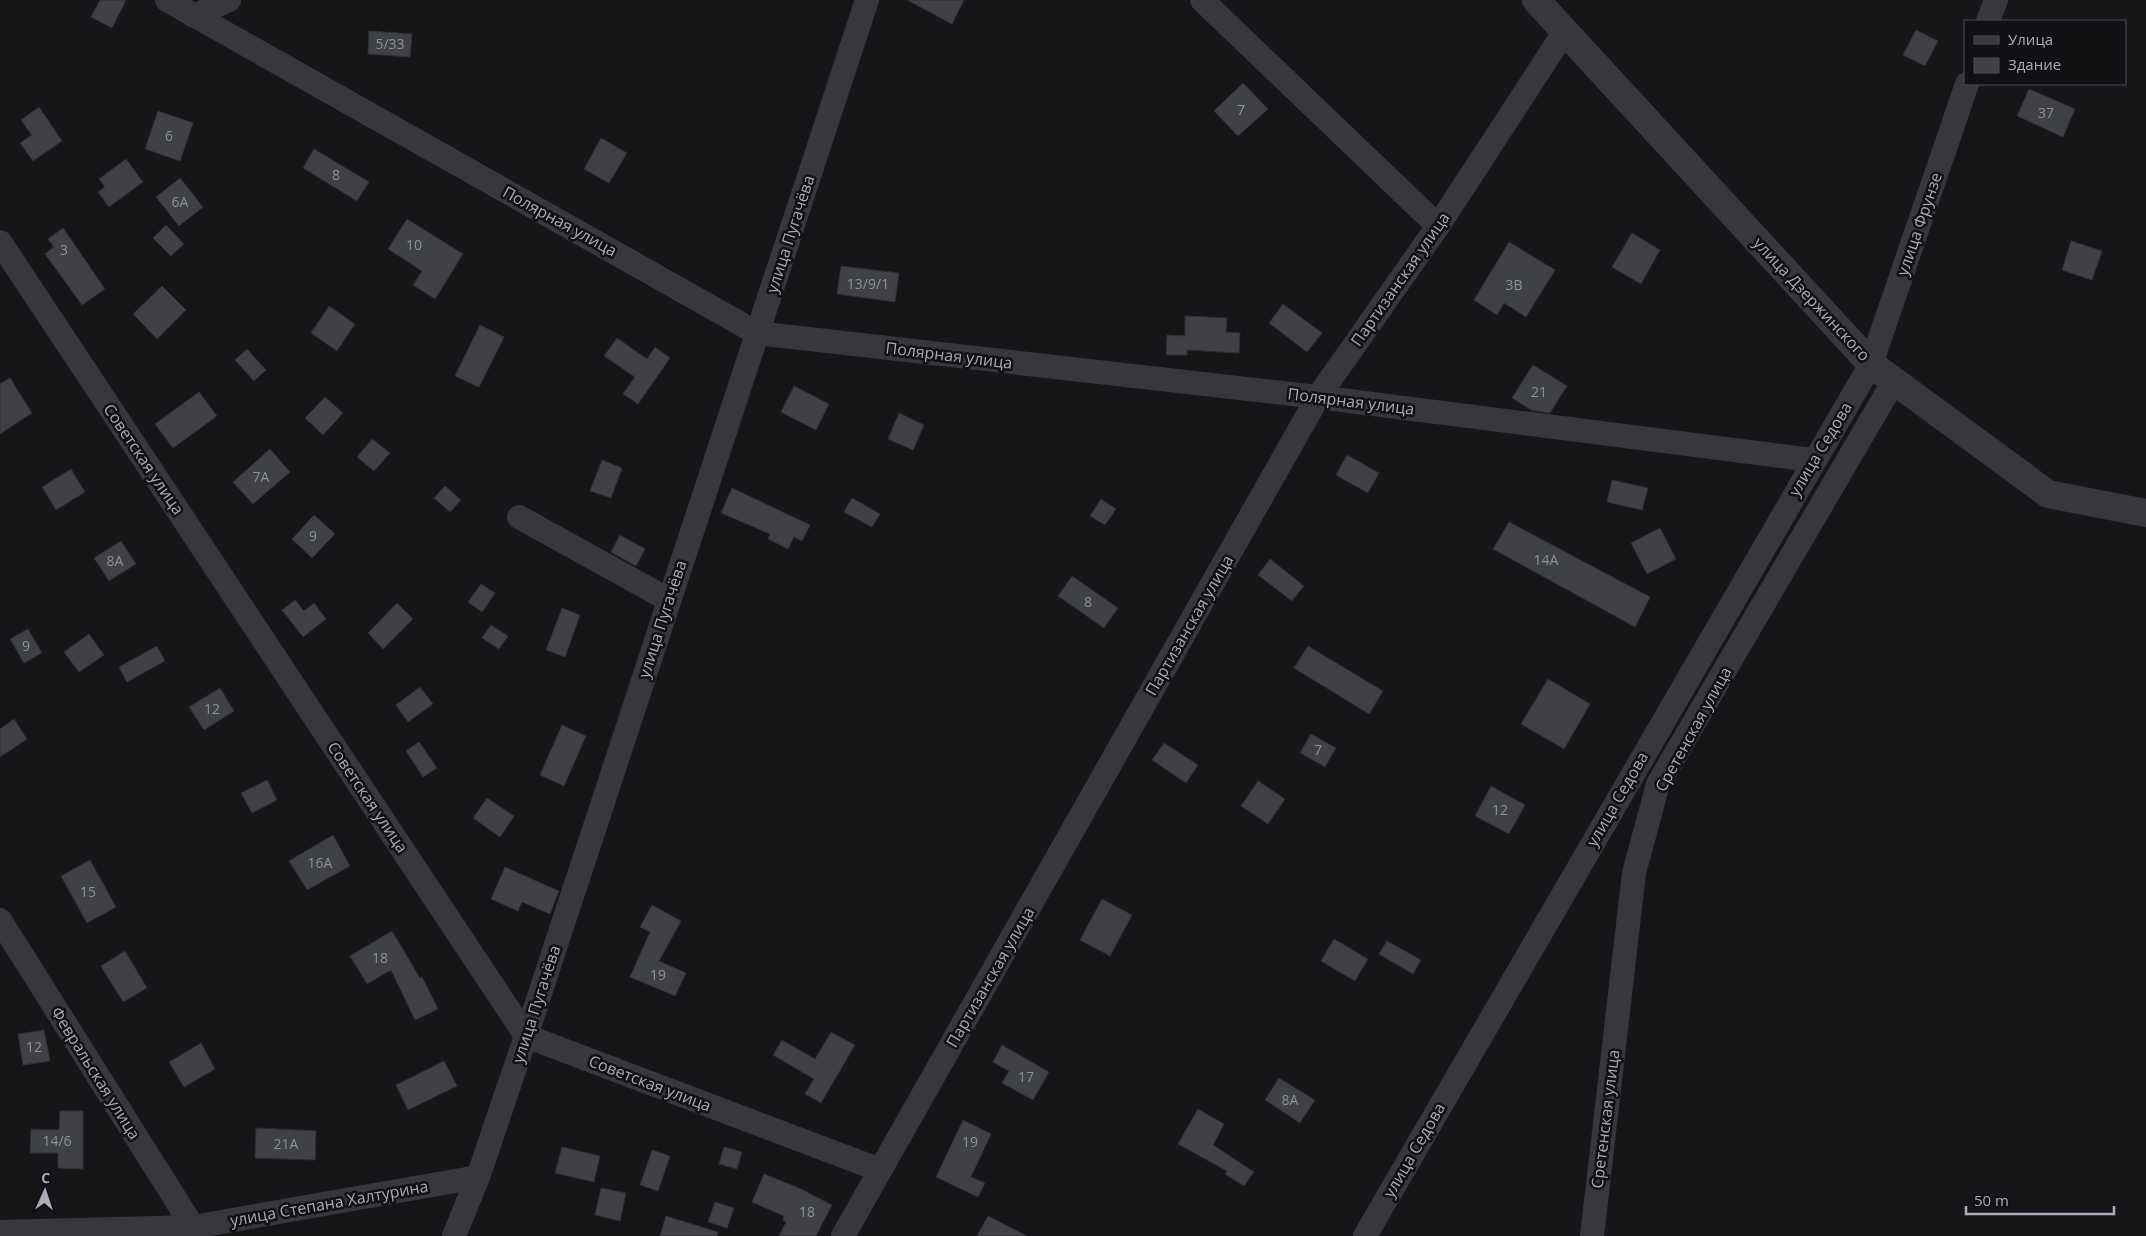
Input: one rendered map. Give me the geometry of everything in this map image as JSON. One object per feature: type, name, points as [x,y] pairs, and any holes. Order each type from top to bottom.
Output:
[{"type":"street","name":"Полярная улица","points":[[167,0],[758,332],[1318,397],[1813,460]]},
{"type":"street","points":[[194,16],[228,0]]},
{"type":"street","name":"улица Пугачёва","points":[[454,1236],[478,1177],[526,1036],[867,0]]},
{"type":"street","points":[[1202,0],[1438,226]]},
{"type":"street","name":"улица Дзержинского","points":[[1536,0],[1871,364],[2048,494],[2146,513]]},
{"type":"street","points":[[1988,20],[1996,0]]},
{"type":"street","name":"Партизанская улица","points":[[843,1236],[1318,397],[1438,226],[1565,31]]},
{"type":"street","name":"улица Фрунзе","points":[[1871,364],[1967,85]]},
{"type":"street","name":"Советская улица","points":[[0,242],[526,1036],[880,1170]]},
{"type":"street","name":"улица Седова","points":[[1365,1236],[1813,460],[1871,364]]},
{"type":"street","name":"Сретенская улица","points":[[1592,1236],[1634,873],[1658,784],[1894,381]]},
{"type":"street","points":[[519,517],[669,600]]},
{"type":"street","name":"Февральская улица","points":[[0,920],[192,1228]]},
{"type":"street","name":"улица Степана Халтурина","points":[[0,1232],[192,1228],[478,1177]]},
{"type":"building","points":[[100,0],[126,0],[112,28],[91,17]]},
{"type":"building","points":[[907,0],[964,0],[952,24]]},
{"type":"building","points":[[1916,30],[1938,41],[1925,66],[1903,55]]},
{"type":"building","points":[[369,31],[412,34],[410,57],[368,54]]},
{"type":"building","points":[[1243,83],[1268,109],[1238,136],[1214,111]]},
{"type":"building","points":[[2029,89],[2075,109],[2063,137],[2017,116]]},
{"type":"building","points":[[39,107],[62,141],[33,161],[20,143],[32,135],[21,120]]},
{"type":"building","points":[[158,111],[193,123],[180,161],[145,149]]},
{"type":"building","points":[[601,138],[627,153],[609,183],[584,169]]},
{"type":"building","points":[[314,149],[369,182],[357,201],[303,168]]},
{"type":"building","points":[[126,159],[143,182],[109,207],[98,192],[105,187],[99,179]]},
{"type":"building","points":[[180,178],[203,207],[179,226],[156,197]]},
{"type":"building","points":[[407,219],[463,254],[435,299],[413,285],[422,271],[388,249]]},
{"type":"building","points":[[166,225],[184,244],[171,256],[153,238]]},
{"type":"building","points":[[63,228],[105,289],[82,305],[45,254],[54,247],[48,239]]},
{"type":"building","points":[[1632,233],[1660,250],[1641,284],[1612,267]]},
{"type":"building","points":[[2071,241],[2102,251],[2092,280],[2062,270]]},
{"type":"building","points":[[1509,242],[1555,270],[1526,317],[1504,303],[1497,315],[1474,300]]},
{"type":"building","points":[[841,266],[899,273],[895,302],[837,294]]},
{"type":"building","points":[[162,286],[186,310],[157,339],[133,314]]},
{"type":"building","points":[[1283,304],[1322,333],[1307,352],[1269,323]]},
{"type":"building","points":[[329,306],[355,324],[337,351],[311,333]]},
{"type":"building","points":[[1185,316],[1227,318],[1226,332],[1240,333],[1239,353],[1187,350],[1187,355],[1166,355],[1167,335],[1185,336]]},
{"type":"building","points":[[480,325],[504,337],[479,387],[455,376]]},
{"type":"building","points":[[617,338],[647,359],[655,347],[670,358],[638,404],[623,394],[635,377],[604,356]]},
{"type":"building","points":[[247,349],[266,370],[254,381],[235,360]]},
{"type":"building","points":[[1533,365],[1567,386],[1550,413],[1531,410],[1512,398]]},
{"type":"building","points":[[10,378],[32,413],[0,434],[0,384]]},
{"type":"building","points":[[794,386],[829,404],[816,430],[781,412]]},
{"type":"building","points":[[199,392],[217,416],[173,448],[155,424]]},
{"type":"building","points":[[325,397],[343,413],[323,435],[305,418]]},
{"type":"building","points":[[899,413],[924,425],[913,450],[888,439]]},
{"type":"building","points":[[372,439],[390,453],[374,471],[357,457]]},
{"type":"building","points":[[270,449],[290,472],[253,504],[233,482]]},
{"type":"building","points":[[1347,455],[1379,473],[1368,493],[1336,475]]},
{"type":"building","points":[[602,460],[622,468],[611,498],[590,491]]},
{"type":"building","points":[[71,469],[85,492],[56,510],[42,487]]},
{"type":"building","points":[[1612,480],[1648,488],[1642,510],[1607,502]]},
{"type":"building","points":[[445,486],[461,500],[450,512],[434,498]]},
{"type":"building","points":[[732,488],[810,525],[802,541],[794,537],[788,549],[768,539],[770,534],[721,513]]},
{"type":"building","points":[[852,498],[880,514],[872,527],[844,512]]},
{"type":"building","points":[[1101,499],[1116,509],[1105,525],[1090,516]]},
{"type":"building","points":[[314,515],[335,534],[312,558],[292,539]]},
{"type":"building","points":[[1509,522],[1650,597],[1635,627],[1493,549]]},
{"type":"building","points":[[1660,528],[1676,559],[1647,574],[1631,543]]},
{"type":"building","points":[[620,535],[645,549],[636,566],[611,552]]},
{"type":"building","points":[[121,541],[136,564],[109,581],[94,558]]},
{"type":"building","points":[[1270,559],[1304,586],[1292,601],[1258,575]]},
{"type":"building","points":[[1072,576],[1118,608],[1104,628],[1058,596]]},
{"type":"building","points":[[481,584],[495,593],[482,612],[468,602]]},
{"type":"building","points":[[295,600],[304,611],[314,603],[326,619],[303,637],[282,610]]},
{"type":"building","points":[[397,603],[413,619],[383,649],[368,633]]},
{"type":"building","points":[[562,608],[580,615],[565,657],[546,650]]},
{"type":"building","points":[[491,625],[508,636],[499,649],[482,638]]},
{"type":"building","points":[[28,629],[42,653],[24,663],[10,639]]},
{"type":"building","points":[[89,634],[104,655],[79,672],[64,652]]},
{"type":"building","points":[[157,646],[165,661],[127,682],[119,667]]},
{"type":"building","points":[[1308,646],[1383,691],[1369,714],[1294,668]]},
{"type":"building","points":[[1548,679],[1590,704],[1564,749],[1521,724]]},
{"type":"building","points":[[420,687],[433,704],[408,722],[396,705]]},
{"type":"building","points":[[220,688],[234,711],[204,730],[189,707]]},
{"type":"building","points":[[14,719],[27,739],[0,757],[0,729]]},
{"type":"building","points":[[562,725],[586,736],[564,786],[540,775]]},
{"type":"building","points":[[1311,734],[1336,748],[1325,767],[1300,753]]},
{"type":"building","points":[[419,742],[437,768],[423,777],[406,751]]},
{"type":"building","points":[[1164,743],[1198,765],[1186,783],[1152,760]]},
{"type":"building","points":[[267,780],[277,800],[252,813],[241,793]]},
{"type":"building","points":[[1258,781],[1285,799],[1268,824],[1241,806]]},
{"type":"building","points":[[1491,786],[1525,805],[1509,834],[1475,816]]},
{"type":"building","points":[[487,798],[514,816],[500,837],[473,818]]},
{"type":"building","points":[[333,835],[350,866],[307,890],[289,861]]},
{"type":"building","points":[[90,860],[116,907],[87,923],[61,876]]},
{"type":"building","points":[[505,867],[559,891],[550,914],[522,902],[518,911],[491,899]]},
{"type":"building","points":[[1102,899],[1132,915],[1110,956],[1080,940]]},
{"type":"building","points":[[652,905],[681,921],[659,961],[686,973],[675,996],[630,977],[650,932],[640,927]]},
{"type":"building","points":[[392,931],[420,978],[422,977],[438,1009],[415,1020],[391,970],[367,984],[350,956]]},
{"type":"building","points":[[1334,939],[1368,959],[1355,981],[1321,961]]},
{"type":"building","points":[[1387,941],[1421,960],[1413,974],[1379,954]]},
{"type":"building","points":[[125,951],[147,988],[123,1002],[101,966]]},
{"type":"building","points":[[44,1030],[50,1061],[23,1065],[18,1034]]},
{"type":"building","points":[[831,1032],[855,1045],[821,1103],[805,1094],[814,1079],[773,1055],[782,1040],[815,1059]]},
{"type":"building","points":[[201,1043],[215,1069],[184,1087],[169,1062]]},
{"type":"building","points":[[1002,1045],[1049,1072],[1033,1100],[1002,1083],[1009,1071],[993,1062]]},
{"type":"building","points":[[444,1061],[457,1086],[408,1110],[396,1085]]},
{"type":"building","points":[[1279,1078],[1315,1100],[1300,1123],[1265,1100]]},
{"type":"building","points":[[1198,1109],[1224,1124],[1213,1145],[1254,1172],[1244,1186],[1225,1174],[1227,1171],[1178,1144]]},
{"type":"building","points":[[60,1111],[83,1111],[83,1169],[58,1168],[58,1153],[30,1153],[31,1129],[59,1130]]},
{"type":"building","points":[[963,1120],[991,1134],[971,1177],[985,1183],[978,1197],[936,1177]]},
{"type":"building","points":[[256,1128],[316,1131],[315,1160],[255,1158]]},
{"type":"building","points":[[562,1147],[600,1156],[594,1182],[555,1173]]},
{"type":"building","points":[[724,1147],[742,1152],[737,1169],[719,1164]]},
{"type":"building","points":[[652,1150],[670,1156],[658,1191],[640,1185]]},
{"type":"building","points":[[764,1174],[799,1188],[832,1205],[816,1236],[779,1236],[786,1222],[783,1220],[784,1216],[752,1202]]},
{"type":"building","points":[[601,1188],[626,1193],[620,1221],[595,1215]]},
{"type":"building","points":[[715,1202],[734,1208],[727,1228],[708,1222]]},
{"type":"building","points":[[666,1216],[718,1232],[717,1236],[660,1236]]},
{"type":"building","points":[[988,1216],[1027,1236],[977,1236]]}]
